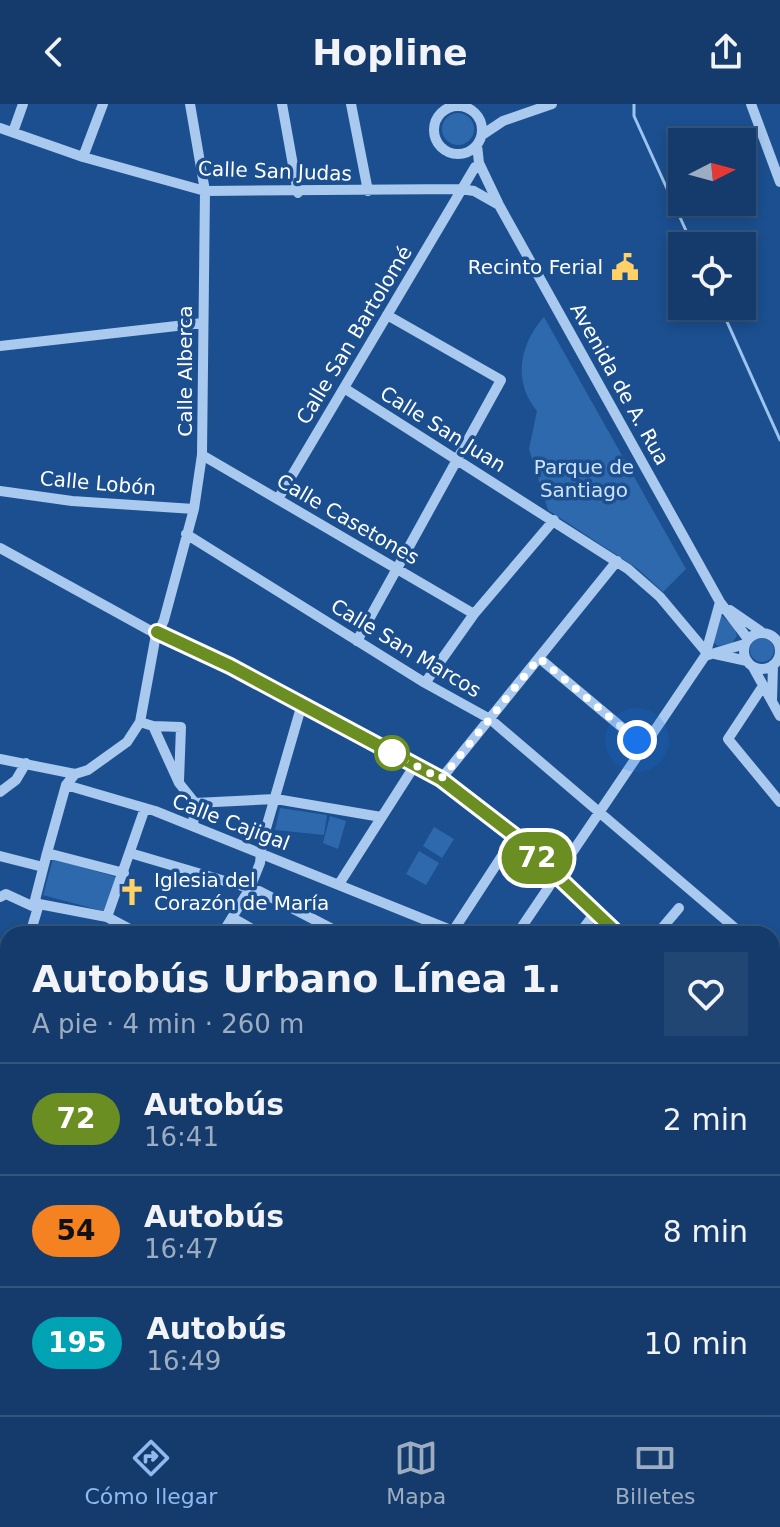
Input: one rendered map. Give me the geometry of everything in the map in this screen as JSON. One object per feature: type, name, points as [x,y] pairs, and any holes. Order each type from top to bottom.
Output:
[{"type":"street","points":[[13,132],[23,104]]},
{"type":"street","points":[[83,157],[103,104]]},
{"type":"street","name":"Calle Alberca","points":[[140,722],[157,632],[164,620],[194,509],[202,455],[205,191],[190,104]]},
{"type":"street","points":[[282,104],[298,193]]},
{"type":"street","points":[[351,104],[368,191]]},
{"type":"street","points":[[503,121],[457,105],[439,110],[434,133],[444,149],[461,154],[503,121],[552,104]]},
{"type":"street","points":[[751,104],[780,182]]},
{"type":"street","points":[[476,112],[479,140]]},
{"type":"street","name":"Calle San Judas","points":[[0,128],[83,157],[205,191],[298,193],[461,189],[474,191],[499,205]]},
{"type":"street","name":"Avenida de A. Rua","points":[[479,140],[479,163],[499,205],[720,602],[746,642]]},
{"type":"street","name":"Avenida de A. Rua","points":[[461,154],[488,183]]},
{"type":"street","points":[[461,189],[475,167]]},
{"type":"street","points":[[474,191],[488,183]]},
{"type":"street","name":"Calle San Bartolomé","points":[[278,499],[461,189]]},
{"type":"street","points":[[357,641],[455,458],[501,380],[387,315]]},
{"type":"street","points":[[0,346],[203,323]]},
{"type":"street","name":"Calle San Juan","points":[[344,388],[617,561],[660,597],[706,654]]},
{"type":"street","name":"Calle Casetones","points":[[202,455],[474,614]]},
{"type":"street","name":"Calle Lobón","points":[[0,491],[72,501],[194,509]]},
{"type":"street","points":[[425,683],[474,614],[554,520]]},
{"type":"street","name":"Calle San Marcos","points":[[186,534],[425,683],[490,719],[733,926]]},
{"type":"street","points":[[0,548],[441,779],[515,836],[609,926]]},
{"type":"street","points":[[441,779],[617,561]]},
{"type":"street","points":[[523,926],[706,654],[720,602]]},
{"type":"street","name":"Avenida de A. Rua","points":[[720,602],[773,635]]},
{"type":"street","points":[[706,654],[773,635],[778,657],[772,702]]},
{"type":"street","points":[[746,642],[750,664],[780,716]]},
{"type":"street","points":[[706,654],[728,655],[763,669],[778,657]]},
{"type":"street","points":[[539,658],[643,745]]},
{"type":"street","points":[[763,686],[728,739],[780,802]]},
{"type":"street","points":[[228,926],[250,888],[302,704]]},
{"type":"street","points":[[0,759],[75,774],[88,770],[127,742],[140,722],[181,727],[179,783]]},
{"type":"street","points":[[153,726],[179,783],[195,803],[193,826]]},
{"type":"street","points":[[0,792],[16,780],[26,763]]},
{"type":"street","points":[[339,884],[415,765]]},
{"type":"street","points":[[81,789],[88,770]]},
{"type":"street","points":[[32,926],[39,904],[35,896],[43,867],[66,785],[75,774]]},
{"type":"street","name":"Calle Cajigal","points":[[66,785],[193,826],[441,926]]},
{"type":"street","points":[[195,803],[276,799],[381,817]]},
{"type":"street","points":[[107,917],[145,808]]},
{"type":"street","name":"Calle Cajigal","points":[[456,926],[515,836]]},
{"type":"street","points":[[47,853],[124,873]]},
{"type":"street","points":[[130,853],[250,888],[326,926]]},
{"type":"street","points":[[0,856],[43,867]]},
{"type":"street","points":[[0,897],[6,894],[32,906],[39,904],[107,917],[124,926]]},
{"type":"street","points":[[664,926],[679,908]]},
{"type":"street","points":[[585,926],[595,913]]},
{"type":"street","points":[[233,918],[247,926]]},
{"type":"street","points":[[0,1321],[0,1331]]},
{"type":"green space","points":[[458,113],[469,118],[474,129],[469,140],[458,145],[447,140],[442,129],[447,118]]},
{"type":"green space","name":"Parque de Santiago","points":[[544,317],[686,569],[663,592],[638,569],[548,510],[529,449],[537,411],[524,388],[522,375],[529,339]]},
{"type":"green space","points":[[721,615],[734,627],[737,636],[732,643],[718,646],[713,642]]},
{"type":"green space","points":[[762,638],[773,645],[774,650],[767,661],[762,662],[751,655],[750,650],[757,639]]},
{"type":"green space","points":[[280,808],[327,815],[324,835],[275,830]]},
{"type":"green space","points":[[330,816],[346,821],[338,849],[323,843]]},
{"type":"green space","points":[[434,827],[454,839],[442,858],[423,846]]},
{"type":"green space","points":[[419,851],[439,863],[426,885],[406,874]]},
{"type":"green space","points":[[53,859],[116,877],[106,912],[43,895]]},
{"type":"waterway","points":[[634,104],[634,116],[687,232]]},
{"type":"waterway","points":[[726,320],[780,440]]},
{"type":"bus line","name":"72","points":[[157,632],[230,666],[441,779],[515,836],[609,926]]},
{"type":"place","name":"Recinto Ferial","points":[[625,267]]},
{"type":"place","name":"Iglesia del Corazón de María","points":[[132,892]]},
{"type":"route","points":[[392,753],[441,779],[539,658],[637,740]]}]
